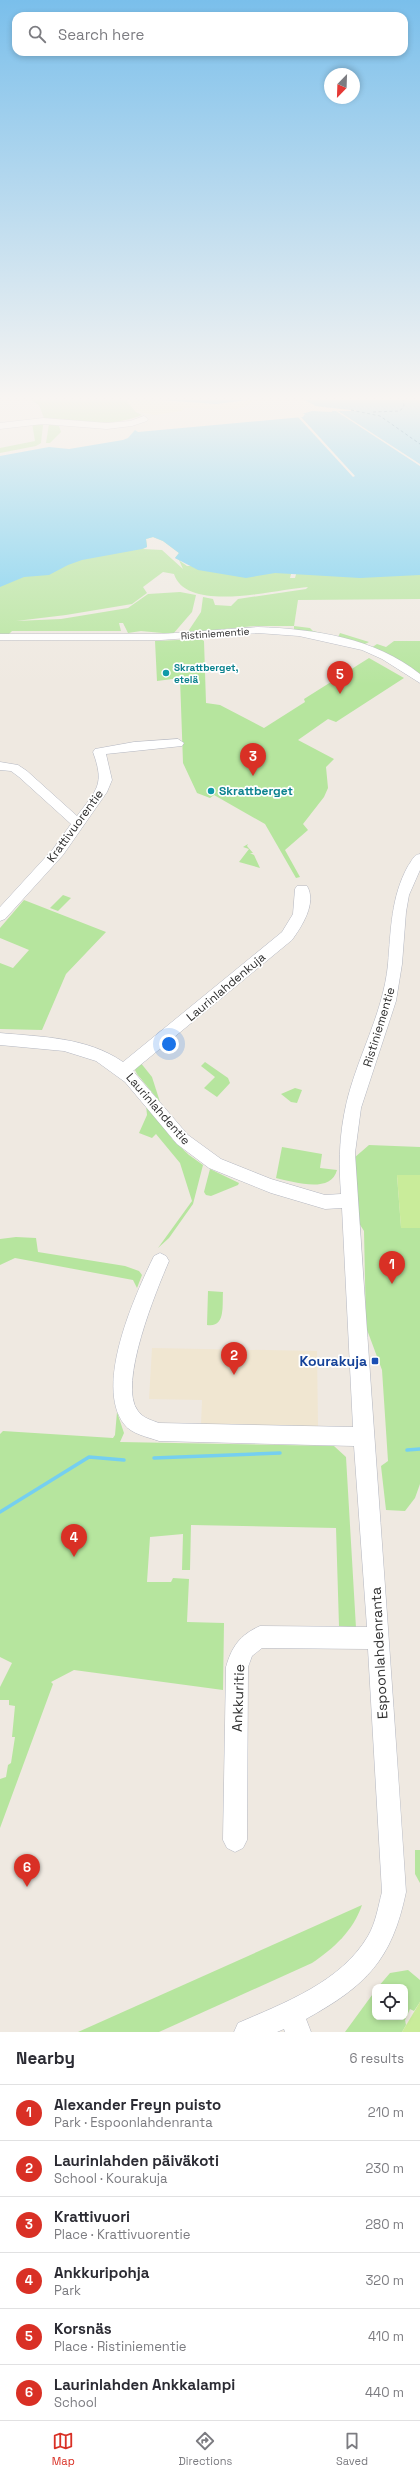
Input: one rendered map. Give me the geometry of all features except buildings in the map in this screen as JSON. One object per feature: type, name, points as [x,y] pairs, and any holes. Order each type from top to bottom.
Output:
[{"type":"street","name":"Ristiniementie","points":[[0,637],[162,637],[257,630],[296,633],[332,639],[364,648],[403,666],[420,680]]},
{"type":"street","name":"Krattivuorentie","points":[[0,916],[53,857],[79,824],[103,788],[106,780],[105,769],[99,752],[134,746],[178,743]]},
{"type":"street","points":[[0,766],[14,768],[23,774],[79,824]]},
{"type":"street","name":"Ristiniementie","points":[[349,1200],[347,1153],[353,1109],[390,1000],[395,970],[399,905],[412,870],[420,858]]},
{"type":"street","name":"Laurinlahdenkuja","points":[[123,1070],[144,1056],[287,936],[301,912],[304,900],[302,889]]},
{"type":"street","name":"Laurinlahdentie","points":[[0,1040],[54,1044],[82,1050],[100,1057],[123,1070],[142,1088],[179,1136],[211,1162],[248,1180],[311,1196],[328,1203],[349,1200]]},
{"type":"street","name":"Espoonlahdenranta","points":[[247,2032],[295,2022],[325,1995],[350,1978],[366,1961],[387,1926],[394,1892],[378,1638],[363,1438],[360,1360],[349,1200]]},
{"type":"street","points":[[160,1261],[137,1313],[128,1346],[124,1400],[129,1416],[140,1426],[159,1432],[363,1438]]},
{"type":"street","name":"Ankkuritie","points":[[235,1840],[237,1667],[240,1655],[246,1646],[260,1637],[378,1638]]},
{"type":"shaded area","points":[[152,1348],[317,1351],[318,1426],[201,1425],[202,1400],[149,1399]]},
{"type":"green space","points":[[177,500],[180,561],[187,566],[293,566],[290,578],[295,578],[298,567],[420,539],[420,599],[298,600],[294,626],[254,626],[187,633],[201,612],[203,597],[213,599],[215,605],[231,606],[238,599],[306,589],[308,587],[255,594],[214,596],[196,593],[182,586],[174,574],[163,572],[143,587],[147,593],[132,604],[66,615],[16,621],[61,619],[128,608],[148,594],[180,592],[196,595],[192,612],[173,634],[141,631],[128,633],[123,623],[119,623],[121,631],[12,631],[8,635],[0,634],[0,565]],"holes":[[[153,537],[163,541],[179,553],[175,558],[179,560],[183,569],[162,550],[143,549],[147,547],[146,539]]]},
{"type":"green space","points":[[294,626],[310,628],[313,631],[338,637],[340,633],[369,642],[363,645],[294,630]]},
{"type":"green space","points":[[201,639],[204,641],[206,703],[220,705],[264,728],[305,702],[304,699],[369,658],[404,678],[336,722],[328,719],[298,740],[334,759],[326,767],[328,788],[324,797],[303,824],[308,830],[285,850],[300,877],[296,878],[265,824],[214,795],[210,798],[197,793],[183,763],[180,678],[157,681],[155,641]]},
{"type":"green space","points":[[394,641],[420,641],[420,674],[371,648],[377,644],[386,647]]},
{"type":"green space","points":[[248,844],[247,846],[253,853],[250,853],[254,855],[260,868],[239,862],[249,849],[243,847]]},
{"type":"green space","points":[[63,895],[71,898],[58,911],[50,908]]},
{"type":"green space","points":[[24,900],[106,932],[66,974],[42,1030],[0,1029],[0,963],[13,968],[29,950],[0,938],[0,928]]},
{"type":"green space","points":[[140,1062],[152,1077],[160,1102],[135,1070]]},
{"type":"green space","points":[[205,1062],[228,1078],[230,1083],[217,1097],[204,1088],[215,1077],[201,1066]]},
{"type":"green space","points":[[295,1088],[302,1090],[297,1103],[291,1102],[281,1094]]},
{"type":"green space","points":[[146,1105],[173,1140],[189,1155],[203,1165],[193,1204],[169,1238],[158,1248],[192,1201],[180,1163],[156,1134],[152,1138],[139,1133],[147,1115]]},
{"type":"green space","points":[[369,1145],[420,1147],[420,1175],[397,1175],[401,1227],[420,1228],[420,1484],[415,1498],[405,1511],[386,1510],[381,1466],[388,1461],[382,1370],[366,1327],[364,1231],[357,1220],[354,1158]]},
{"type":"green space","points":[[282,1147],[322,1154],[320,1168],[337,1170],[333,1177],[327,1182],[320,1184],[302,1184],[276,1178]]},
{"type":"green space","points":[[210,1169],[239,1183],[238,1185],[211,1196],[206,1195],[204,1192]]},
{"type":"green space","points":[[397,1175],[420,1175],[420,1228],[401,1228]]},
{"type":"green space","points":[[16,1237],[36,1238],[38,1252],[125,1266],[139,1271],[142,1275],[137,1288],[133,1280],[15,1258],[0,1265],[0,1239]]},
{"type":"green space","points":[[208,1291],[223,1292],[222,1314],[217,1323],[213,1325],[207,1325]]},
{"type":"green space","points":[[117,1412],[124,1433],[120,1442],[334,1446],[346,1457],[356,1628],[339,1626],[336,1528],[191,1525],[190,1570],[182,1570],[183,1534],[150,1537],[147,1582],[171,1582],[173,1578],[189,1579],[187,1622],[224,1623],[223,1690],[74,1670],[51,1682],[53,1684],[0,1828],[0,1779],[6,1777],[8,1765],[11,1763],[15,1737],[12,1737],[15,1706],[9,1705],[9,1700],[0,1700],[0,1687],[12,1663],[0,1657],[0,1434],[3,1431],[113,1438],[115,1435]]},
{"type":"green space","points":[[415,1850],[420,1850],[420,1883],[415,1874]]},
{"type":"green space","points":[[362,1905],[353,1923],[342,1938],[312,1963],[159,2032],[78,2032]]},
{"type":"green space","points":[[408,1970],[420,1980],[420,2002],[414,2011],[410,2009],[408,2013],[408,1984],[381,1984],[390,1973]]},
{"type":"green space","points":[[372,1995],[372,2020],[405,2020],[406,2025],[402,2032],[345,2032]]},
{"type":"green space","points":[[420,2002],[420,2032],[402,2032]]},
{"type":"water","points":[[0,495],[420,495],[420,575],[360,578],[275,573],[246,578],[198,570],[175,558],[179,553],[163,541],[153,537],[146,539],[147,547],[142,549],[82,560],[68,565],[49,575],[24,577],[0,587]]},
{"type":"waterway","points":[[407,1450],[420,1449]]},
{"type":"waterway","points":[[154,1458],[280,1453]]},
{"type":"waterway","points":[[0,1512],[89,1457],[124,1460]]},
{"type":"place","name":"Skrattberget, etelä","points":[[166,673]]},
{"type":"place","name":"Korsnäs","points":[[340,694]]},
{"type":"place","name":"Krattivuori","points":[[253,776]]},
{"type":"place","name":"Skrattberget","points":[[211,791]]},
{"type":"place","name":"Alexander Freyn puisto","points":[[392,1284]]},
{"type":"place","name":"Kourakuja","points":[[375,1361]]},
{"type":"place","name":"Laurinlahden päiväkoti","points":[[234,1375]]},
{"type":"place","name":"Ankkuripohja","points":[[74,1557]]},
{"type":"place","name":"Laurinlahden Ankkalampi","points":[[27,1887]]}]
